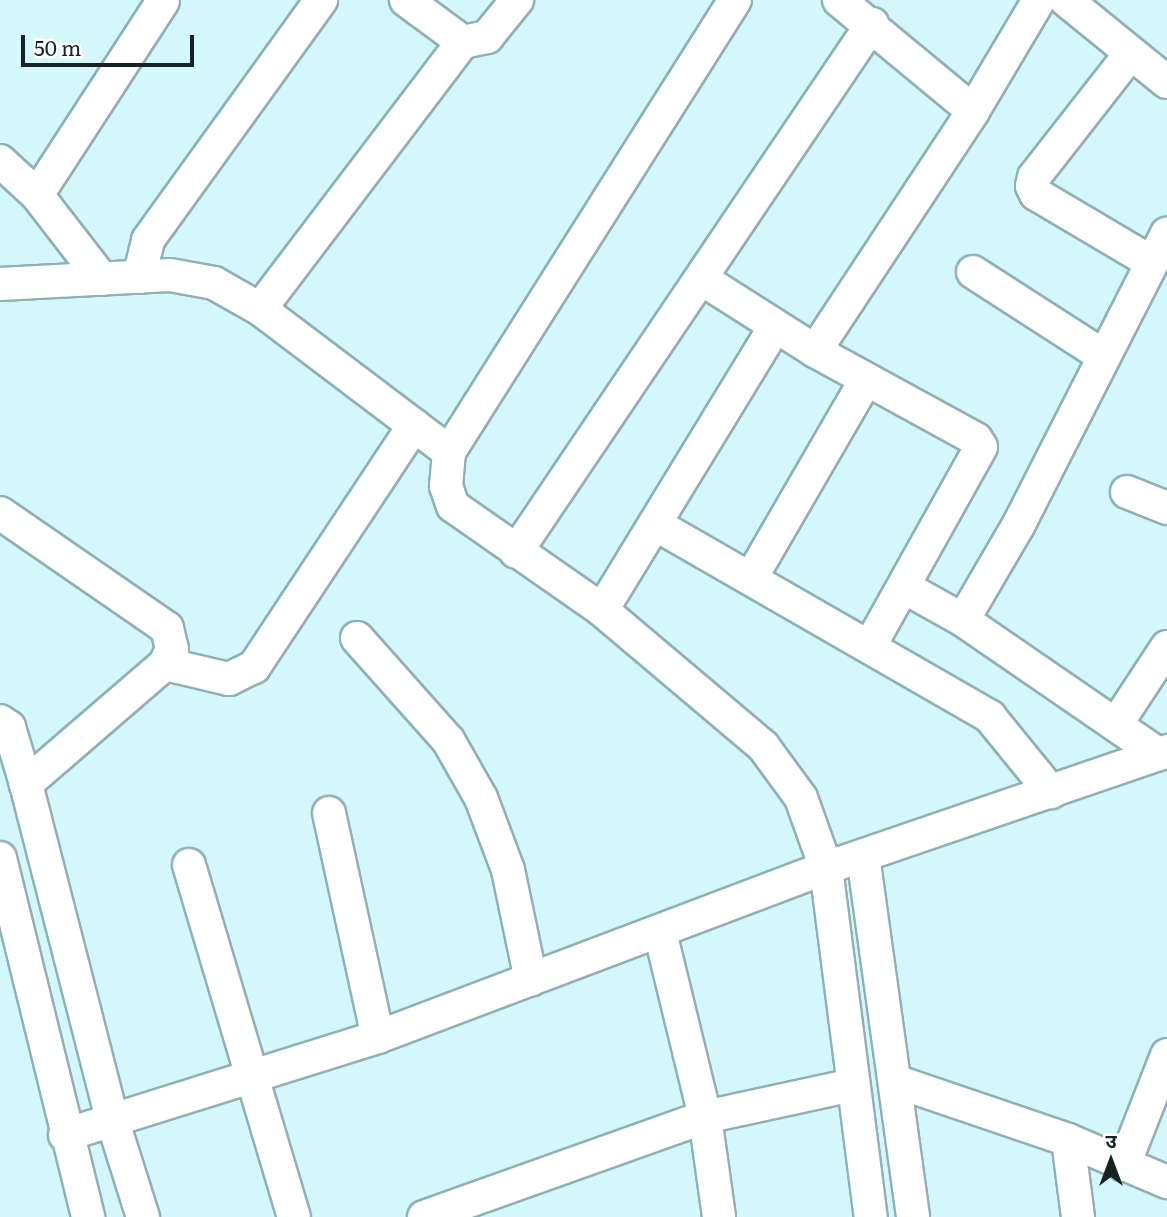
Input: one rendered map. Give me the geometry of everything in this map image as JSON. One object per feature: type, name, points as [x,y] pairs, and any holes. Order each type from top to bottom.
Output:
[{"type":"street","points":[[139,277],[148,240],[321,0]]},
{"type":"street","points":[[406,0],[463,42]]},
{"type":"street","points":[[260,309],[463,42],[487,37],[517,0]]},
{"type":"street","points":[[735,0],[449,452],[446,486],[453,506],[601,610],[763,746],[800,797],[826,869],[871,1217]]},
{"type":"street","points":[[839,0],[872,24],[973,111]]},
{"type":"street","points":[[815,351],[973,111],[1039,0]]},
{"type":"street","points":[[1066,0],[1131,53],[1166,77]]},
{"type":"street","points":[[37,195],[163,1]]},
{"type":"street","points":[[516,552],[872,24]]},
{"type":"street","points":[[1131,53],[1034,177],[1032,186],[1035,194],[1151,262]]},
{"type":"street","points":[[0,161],[37,195],[102,279]]},
{"type":"street","points":[[963,620],[1029,505],[1102,355],[1167,234]]},
{"type":"street","points":[[973,272],[1102,355]]},
{"type":"street","points":[[0,284],[170,275],[214,283],[260,309],[449,452]]},
{"type":"street","points":[[702,279],[815,351],[976,439],[981,447],[870,646]]},
{"type":"street","points":[[601,610],[775,327]]},
{"type":"street","points":[[751,578],[866,380]]},
{"type":"street","points":[[165,664],[229,678],[254,667],[414,425]]},
{"type":"street","points":[[1127,492],[1167,508]]},
{"type":"street","points":[[0,513],[167,628],[172,649],[165,664],[26,784]]},
{"type":"street","points":[[654,524],[990,717],[1051,792]]},
{"type":"street","points":[[65,1135],[378,1037],[826,869],[1051,792],[1157,762],[1117,723],[963,620],[904,587]]},
{"type":"street","points":[[358,638],[448,740],[481,798],[508,870],[531,980]]},
{"type":"street","points":[[1117,723],[1167,647]]},
{"type":"street","points":[[0,721],[9,727],[26,784],[113,1122],[143,1217]]},
{"type":"street","points":[[329,813],[378,1037]]},
{"type":"street","points":[[863,856],[898,1082],[913,1217]]},
{"type":"street","points":[[0,858],[65,1135],[88,1217]]},
{"type":"street","points":[[189,865],[295,1217]]},
{"type":"street","points":[[660,932],[705,1117],[719,1217]]},
{"type":"street","points":[[1124,1165],[1167,1055]]},
{"type":"street","points":[[898,1082],[1068,1140],[1167,1182]]},
{"type":"street","points":[[424,1217],[705,1117],[853,1085]]},
{"type":"street","points":[[1068,1140],[1078,1217]]}]
